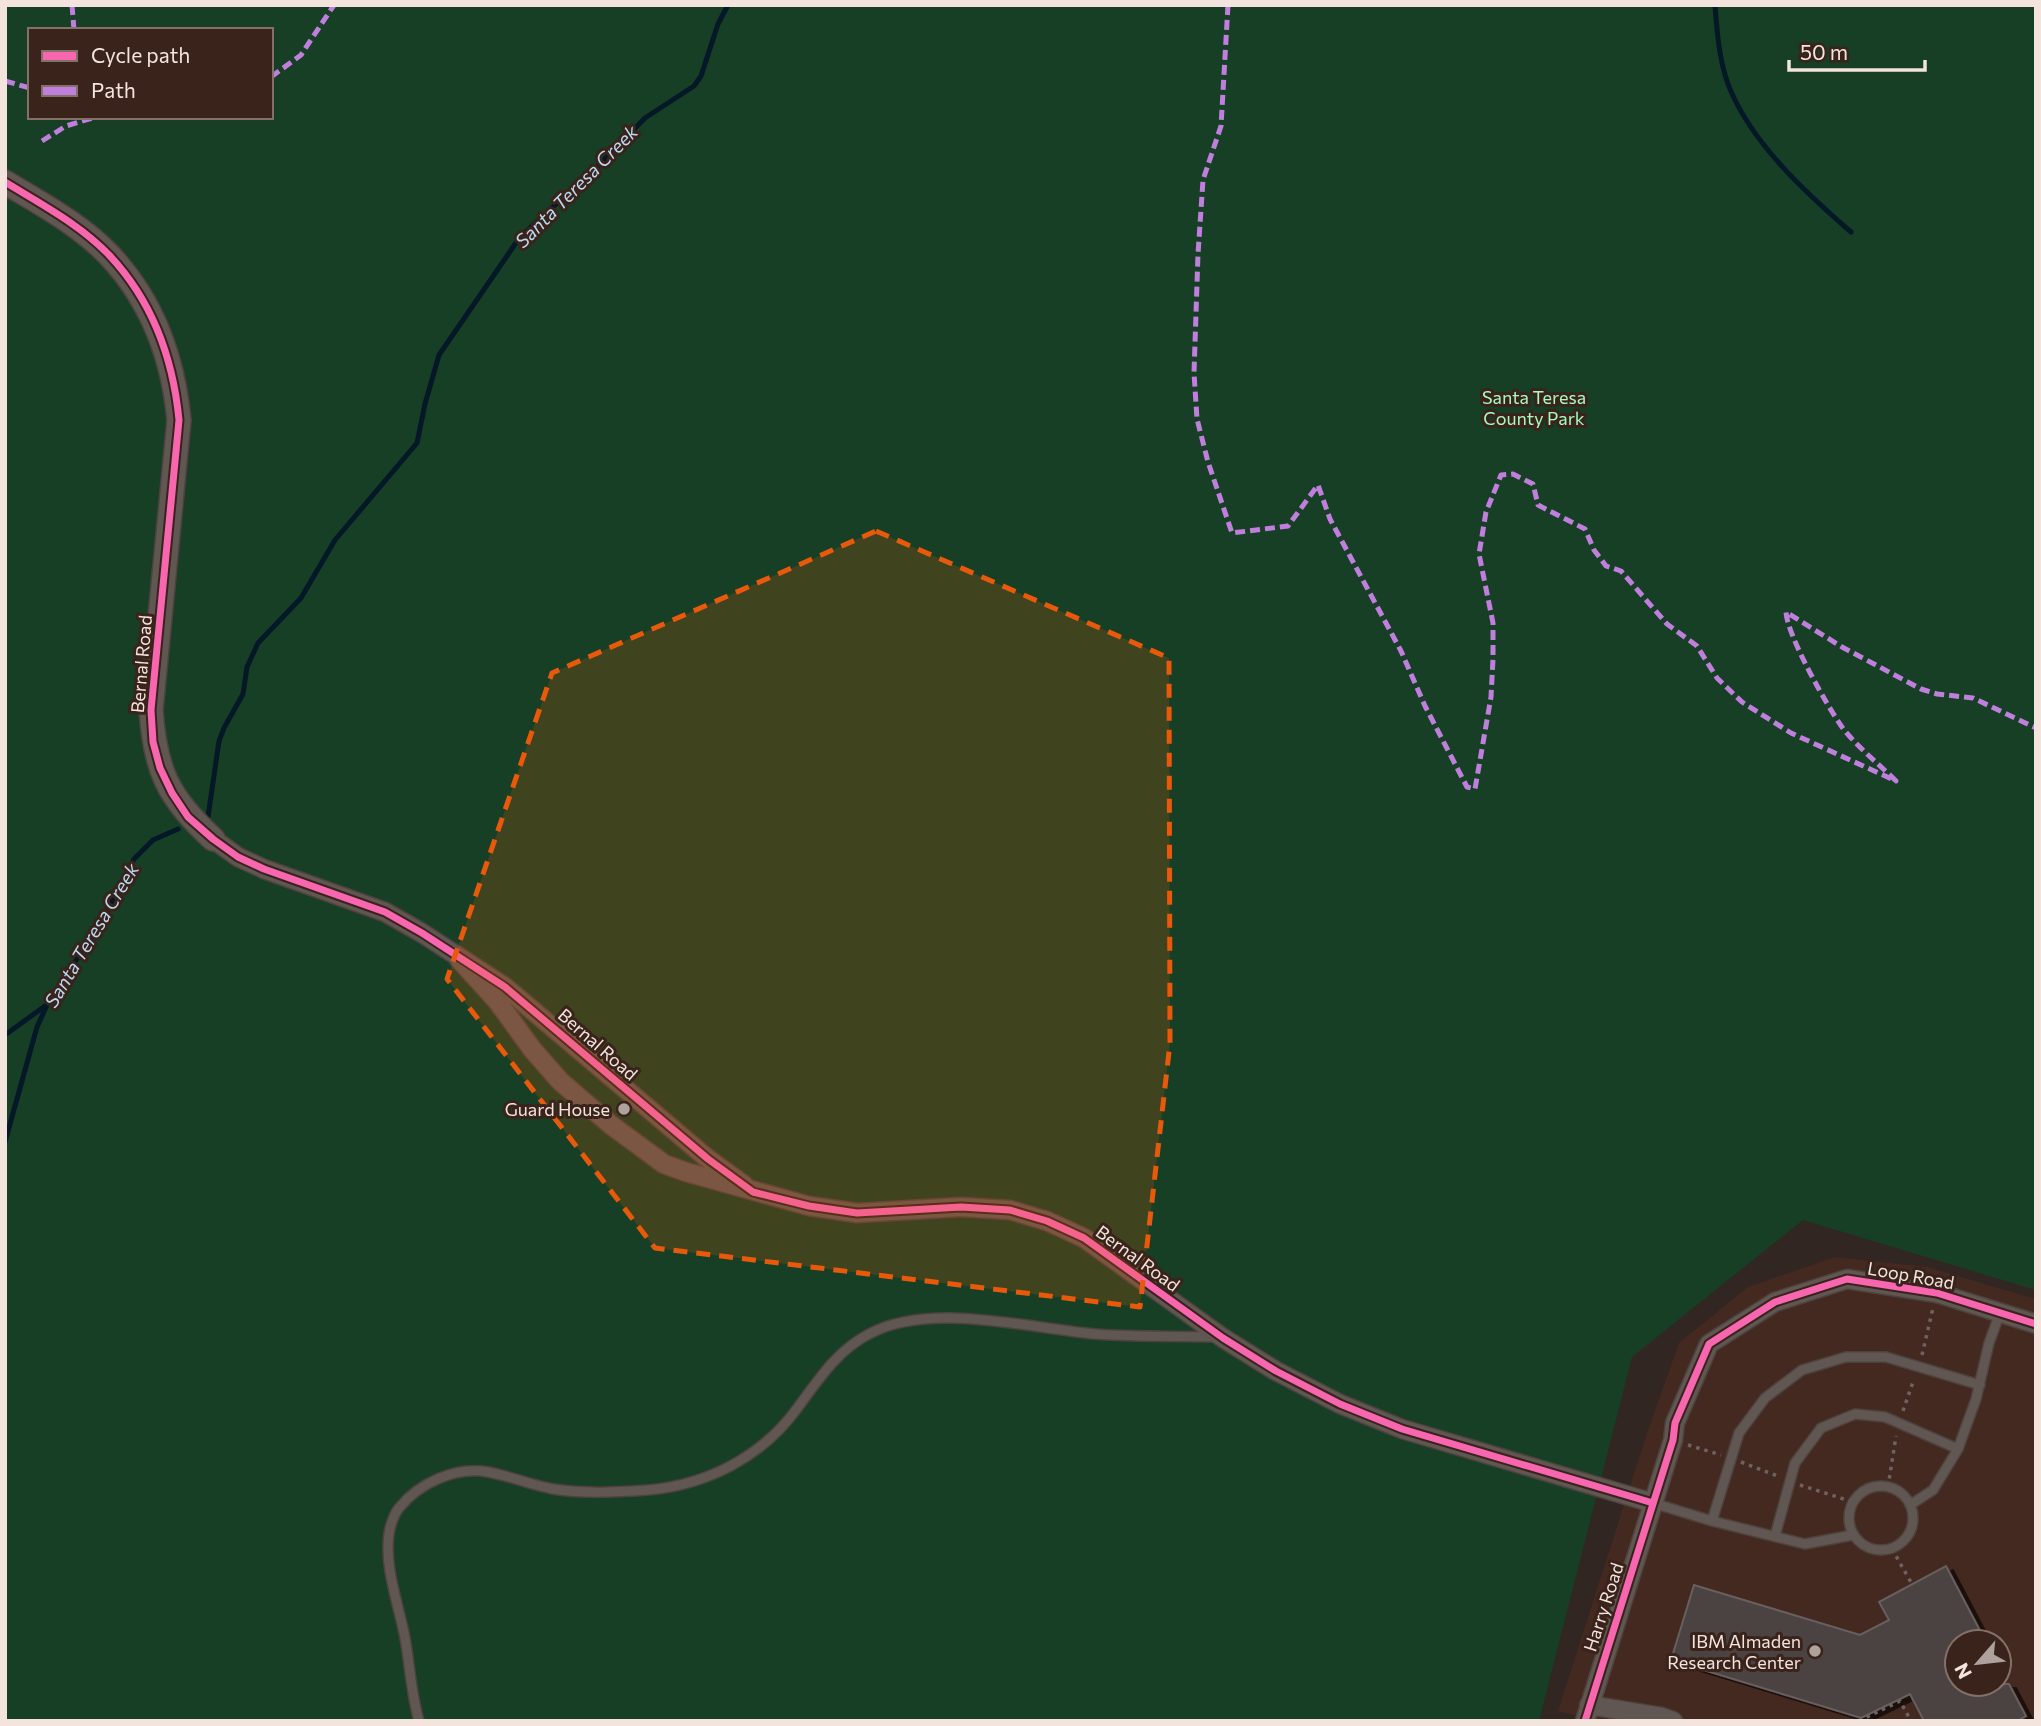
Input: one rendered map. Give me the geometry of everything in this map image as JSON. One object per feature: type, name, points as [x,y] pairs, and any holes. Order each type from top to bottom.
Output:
[{"type":"street","name":"Bernal Road","points":[[5,182],[63,218],[109,254],[133,284],[151,313],[166,349],[176,385],[179,420],[151,710],[153,741],[160,768],[188,817],[237,857],[385,912],[505,987],[708,1158],[753,1192]]},
{"type":"street","name":"Bernal Road","points":[[458,958],[498,1002],[532,1049],[560,1080],[620,1132],[664,1164],[808,1206],[857,1213],[961,1207],[1010,1210],[1047,1221],[1084,1238],[1223,1338],[1276,1371],[1340,1404],[1402,1429],[1653,1503]]},
{"type":"street","name":"Loop Road","points":[[1653,1503],[1675,1423],[1709,1344],[1775,1302],[1847,1279],[1937,1293],[2036,1324]]},
{"type":"street","name":"Harry Road","points":[[1587,1713],[1653,1503]]},
{"type":"street","points":[[1587,1713],[1662,1717],[1673,1721]]},
{"type":"lane","points":[[1910,1505],[1933,1490],[1958,1448],[1980,1385],[1989,1343],[2000,1312]]},
{"type":"lane","points":[[419,1721],[411,1694],[409,1661],[390,1566],[389,1534],[396,1510],[415,1491],[437,1479],[462,1472],[486,1471],[552,1489],[579,1492],[651,1490],[688,1483],[730,1467],[774,1436],[822,1374],[844,1351],[870,1333],[921,1318],[958,1318],[1096,1334],[1223,1338]]},
{"type":"lane","points":[[1712,1521],[1739,1433],[1765,1398],[1801,1370],[1846,1357],[1886,1357],[1980,1385]]},
{"type":"lane","points":[[1775,1536],[1795,1463],[1821,1428],[1855,1414],[1885,1417],[1958,1448]]},
{"type":"lane","points":[[1888,1487],[1899,1491],[1910,1505],[1913,1516],[1908,1535],[1892,1549],[1876,1550],[1866,1547],[1853,1535],[1848,1521],[1853,1502],[1860,1493],[1869,1488],[1888,1487]]},
{"type":"lane","points":[[1653,1503],[1805,1544],[1853,1535]]},
{"type":"path","points":[[1888,1487],[1898,1424],[1919,1366],[1937,1293]]},
{"type":"path","points":[[1672,1440],[1853,1502]]},
{"type":"path","points":[[1892,1549],[1912,1584]]},
{"type":"path","points":[[1859,1721],[1900,1701],[1911,1721]]},
{"type":"highlighted area","points":[[876,531],[1169,658],[1170,1043],[1140,1307],[655,1248],[447,979],[552,673]]},
{"type":"shaded area","name":"IBM Almaden Research Center","points":[[1835,1257],[1927,1267],[2036,1299],[2036,1721],[1597,1721],[1558,1711],[1648,1430],[1679,1343],[1748,1287]]},
{"type":"green space","name":"Santa Teresa County Park","points":[[5,5],[2036,5],[2036,1290],[1803,1220],[1632,1357],[1539,1721],[5,1721]]},
{"type":"building","name":"IBM Almaden Research Center","points":[[1946,1566],[1979,1628],[1943,1628],[1943,1698],[2013,1698],[2013,1692],[2026,1716],[2017,1721],[1924,1721],[1910,1694],[1861,1718],[1671,1660],[1694,1585],[1860,1635],[1889,1620],[1879,1602]]},
{"type":"waterway","name":"Santa Teresa Creek","points":[[208,817],[219,741],[243,694],[247,667],[258,643],[301,598],[335,540],[417,443],[439,355],[520,237],[602,162],[645,118],[694,86],[701,76],[718,24],[728,5]]},
{"type":"waterway","points":[[1715,5],[1722,65],[1728,84],[1750,126],[1798,183],[1851,232]]},
{"type":"waterway","name":"Santa Teresa Creek","points":[[5,1142],[37,1027],[47,1005],[101,922],[134,859],[153,840],[178,829]]},
{"type":"waterway","points":[[5,1035],[45,1006]]},
{"type":"marked path","points":[[72,5],[74,28]]},
{"type":"marked path","points":[[273,76],[301,55],[334,5]]},
{"type":"marked path","points":[[1228,5],[1221,126],[1203,180],[1198,254],[1194,373],[1197,419],[1208,462],[1232,533],[1288,526],[1318,485],[1330,519],[1401,651],[1425,706],[1467,787],[1475,789],[1491,697],[1493,623],[1479,554],[1486,512],[1501,475],[1513,474],[1533,484],[1538,505],[1585,529],[1594,550],[1606,566],[1621,571],[1667,624],[1697,646],[1717,678],[1742,702],[1791,733],[1896,781],[1854,741],[1835,717],[1800,653],[1786,612],[1842,647],[1921,689],[1937,694],[1973,698],[2036,728]]},
{"type":"marked path","points":[[5,81],[28,87]]},
{"type":"marked path","points":[[42,141],[66,126],[89,119]]},
{"type":"cycle path","points":[[5,182],[74,225],[110,256],[138,292],[166,353],[179,420],[151,710],[153,742],[160,768],[172,793],[188,817],[213,839],[238,857],[264,869],[385,912],[505,987],[708,1159],[753,1192],[809,1206],[857,1213],[961,1207],[1010,1210],[1047,1221],[1084,1238],[1223,1338],[1276,1371],[1340,1404],[1402,1429],[1653,1503]]},
{"type":"cycle path","points":[[1585,1721],[1673,1440],[1675,1423],[1709,1344],[1775,1302],[1847,1279],[1937,1293],[2036,1324]]},
{"type":"place","name":"Guard House","points":[[624,1109]]},
{"type":"place","name":"IBM Almaden Research Center","points":[[1815,1651]]}]
